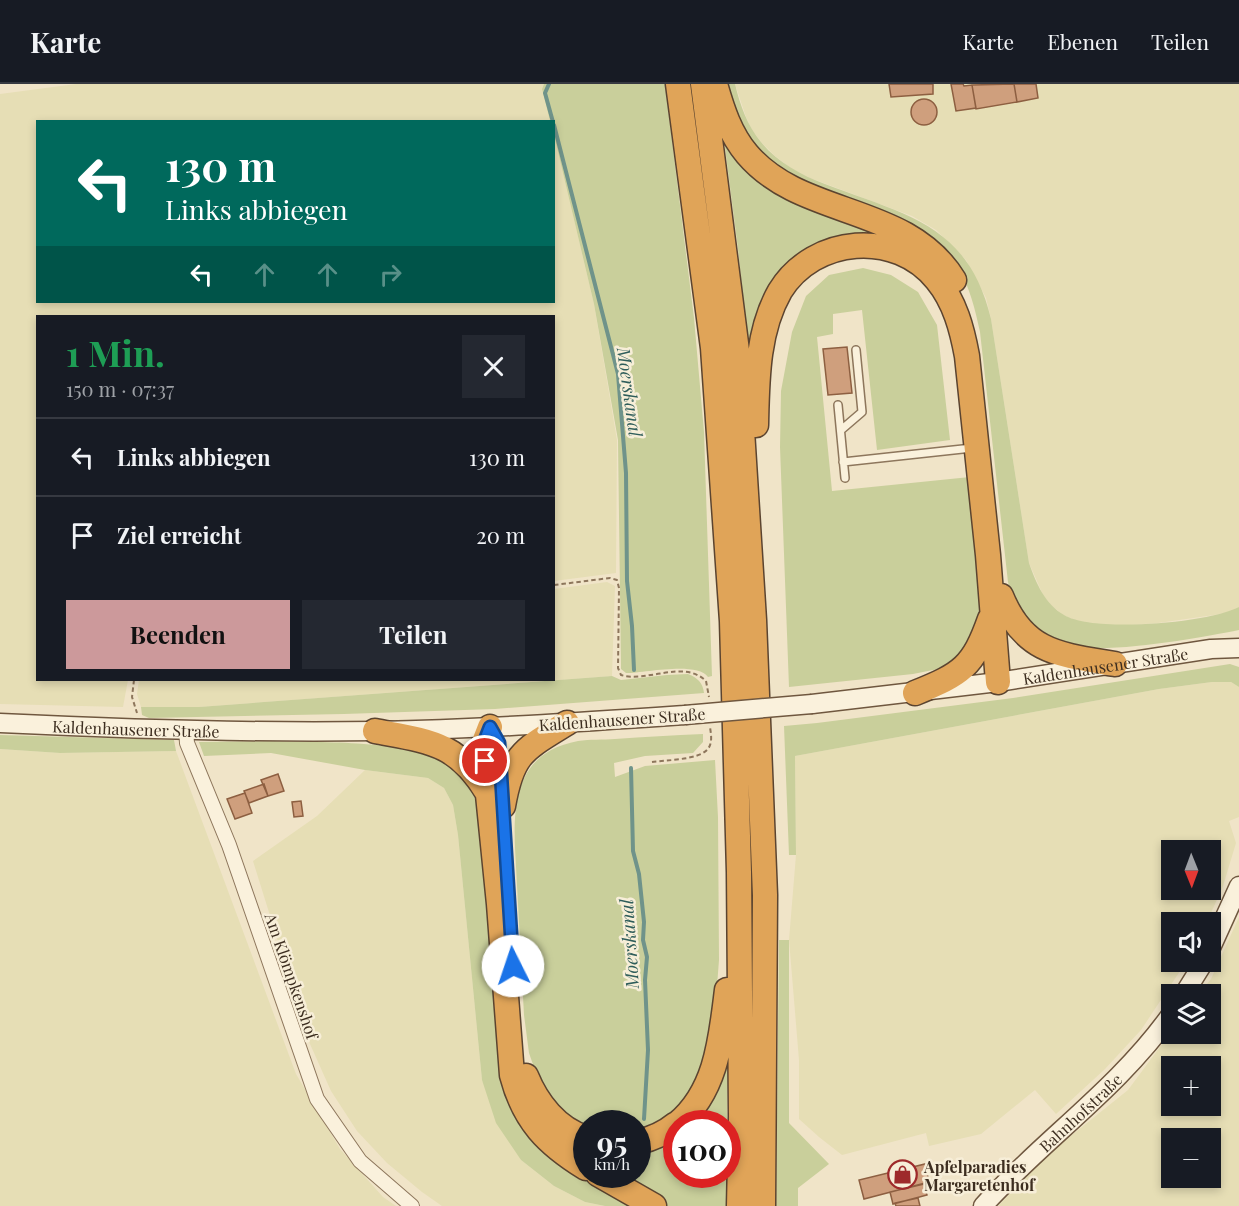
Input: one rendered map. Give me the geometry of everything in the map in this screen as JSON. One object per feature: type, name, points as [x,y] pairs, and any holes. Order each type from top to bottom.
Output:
[{"type":"highway","points":[[678,84],[698,219],[714,359],[732,621],[739,872],[741,1116],[739,1206]]},
{"type":"highway","points":[[703,84],[737,351],[750,549],[765,895],[763,1206]]},
{"type":"highway","points":[[715,84],[726,119],[735,138],[764,171],[800,192],[873,219],[909,236],[934,254],[946,267],[963,299],[972,332],[996,605],[985,634],[969,664],[958,673],[915,693]]},
{"type":"highway","points":[[750,549],[760,525],[756,426],[758,375],[768,318],[781,290],[796,272],[820,255],[849,246],[876,246],[904,254],[937,280],[952,304],[964,342],[1005,681]]},
{"type":"highway","points":[[996,605],[1008,613],[1017,627],[1031,640],[1061,654],[1115,664]]},
{"type":"highway","points":[[495,800],[521,754],[567,723]]},
{"type":"highway","points":[[490,727],[499,743],[495,800],[509,1055],[517,1095],[526,1113],[540,1133],[553,1146],[573,1159]]},
{"type":"highway","points":[[375,731],[423,740],[443,747],[462,760],[476,774],[495,800],[520,1053],[524,1070],[540,1103],[552,1117],[573,1132]]},
{"type":"highway","points":[[689,1110],[702,1095],[714,1067],[721,1037],[739,872]]},
{"type":"highway","points":[[622,1188],[654,1206]]},
{"type":"main road","name":"Kaldenhausener Straße","points":[[0,723],[139,728],[375,731],[567,723],[685,715],[915,693],[1211,649],[1239,650]]},
{"type":"main road","points":[[1221,926],[1239,886]]},
{"type":"main road","name":"Bahnhofstraße","points":[[983,1206],[1105,1091],[1161,1027]]},
{"type":"street","name":"Am Klömpkenshof","points":[[186,729],[187,743],[229,845],[317,1099],[360,1161],[412,1206]]},
{"type":"lane","points":[[841,430],[862,412],[856,350]]},
{"type":"lane","points":[[838,405],[845,478]]},
{"type":"lane","points":[[843,462],[977,448]]},
{"type":"path","points":[[555,585],[610,578],[617,580],[619,588],[619,672],[624,676],[670,672],[699,676],[706,681],[708,686],[709,708]]},
{"type":"path","points":[[134,681],[132,697],[139,728]]},
{"type":"path","points":[[652,762],[693,757],[708,750],[711,742],[710,719]]},
{"type":"shaded area","points":[[76,84],[544,84],[542,89],[550,120],[36,120],[36,303],[555,303],[555,139],[594,304],[617,440],[616,573],[555,581],[555,315],[36,315],[36,681],[128,681],[123,707],[0,704],[0,94]]},
{"type":"shaded area","points":[[735,84],[1239,84],[1239,607],[1230,612],[1214,615],[1117,626],[1076,621],[1063,615],[1052,606],[1043,595],[1029,563],[991,319],[986,298],[966,260],[936,230],[912,216],[810,178],[792,169],[775,156],[752,130]]},
{"type":"shaded area","points":[[607,582],[615,586],[612,676],[555,680],[555,589]]},
{"type":"shaded area","points":[[139,681],[545,681],[199,707],[141,707],[137,694]]},
{"type":"shaded area","points":[[1212,682],[1231,682],[1239,687],[1239,817],[1229,821],[1236,843],[1221,890],[1221,840],[1161,840],[1161,900],[1217,900],[1211,912],[1161,912],[1161,972],[1179,972],[1171,984],[1161,984],[1161,1000],[1141,1030],[1105,1069],[1056,1114],[1035,1090],[981,1134],[929,1146],[926,1133],[842,1155],[799,1119],[799,1060],[789,940],[796,855],[795,756],[1159,689]]},
{"type":"shaded area","points":[[0,749],[60,753],[176,751],[296,1074],[340,1149],[383,1197],[396,1206],[0,1206]]},
{"type":"shaded area","points":[[365,770],[428,778],[444,788],[453,805],[458,835],[482,1080],[521,1160],[554,1186],[585,1202],[605,1206],[442,1206],[387,1163],[357,1131],[331,1091],[310,1044],[253,861],[317,816]]},
{"type":"shaded area","points":[[1239,917],[1239,1206],[998,1206],[1047,1155],[1128,1090],[1162,1044],[1221,1044],[1221,984],[1207,984],[1214,972],[1221,972],[1221,957]]},
{"type":"green space","points":[[544,84],[665,84],[694,318],[704,432],[712,676],[708,677],[702,672],[682,669],[626,673],[621,669],[618,440],[594,304],[555,139],[555,120],[550,120],[542,89]]},
{"type":"green space","points":[[725,84],[735,84],[752,129],[767,149],[782,162],[816,180],[907,215],[929,227],[949,242],[967,262],[981,287],[991,319],[1029,563],[1046,599],[1064,615],[1099,624],[1151,624],[1203,618],[1239,607],[1239,630],[1144,645],[1091,648],[1070,646],[1053,641],[1030,624],[1014,600],[1008,582],[980,332],[969,291],[958,267],[801,183],[762,156],[740,126]]},
{"type":"green space","points":[[722,125],[731,138],[870,223],[913,254],[804,260],[751,379],[738,249]]},
{"type":"green space","points":[[863,268],[891,275],[918,292],[937,325],[950,440],[877,450],[862,310],[833,314],[833,334],[817,337],[832,491],[970,477],[982,591],[977,623],[960,656],[938,669],[913,674],[789,687],[780,447],[781,391],[792,332],[806,296],[829,275]]},
{"type":"green space","points":[[1230,664],[1239,667],[1239,687],[1231,682],[1212,682],[1159,689],[795,756],[796,855],[789,855],[784,726],[1013,698]]},
{"type":"green space","points":[[688,674],[695,677],[704,693],[495,709],[344,714],[149,718],[142,715],[141,707],[199,707],[612,676],[621,680]]},
{"type":"green space","points":[[703,734],[703,742],[693,753],[645,756],[614,763],[615,777],[645,766],[715,760],[718,817],[719,960],[715,1012],[703,1073],[679,1110],[663,1110],[663,1119],[651,1126],[651,1110],[573,1110],[573,1123],[569,1121],[539,1082],[529,1053],[524,1015],[515,848],[518,795],[532,766],[543,755],[558,747],[583,740]]},
{"type":"green space","points":[[0,735],[174,740],[176,751],[60,753],[0,749]]},
{"type":"green space","points":[[274,741],[391,747],[436,757],[453,766],[465,778],[480,803],[504,1083],[573,1147],[573,1188],[618,1188],[637,1206],[605,1206],[585,1202],[554,1186],[521,1160],[496,1123],[482,1080],[458,835],[453,805],[444,788],[428,778],[365,770],[271,753],[204,756],[199,742]]},
{"type":"green space","points":[[779,940],[789,940],[789,1123],[829,1164],[798,1188],[798,1206],[776,1206]]},
{"type":"green space","points":[[728,1035],[727,1110],[692,1110]]},
{"type":"green space","points":[[663,1136],[663,1188],[727,1188],[726,1206],[663,1206],[633,1188],[651,1188],[651,1141]]},
{"type":"building","points":[[889,84],[933,84],[933,94],[891,97]]},
{"type":"building","points":[[951,84],[972,85],[976,108],[956,111]]},
{"type":"building","points":[[1014,84],[1036,84],[1038,98],[1017,102]]},
{"type":"building","points":[[1014,84],[1017,102],[976,109],[972,85]]},
{"type":"building","points":[[924,99],[933,103],[937,112],[933,121],[924,125],[915,121],[911,112],[915,103]]},
{"type":"building","points":[[847,347],[852,393],[828,395],[823,349]]},
{"type":"building","points":[[278,774],[284,791],[268,796],[261,780]]},
{"type":"building","points":[[264,784],[268,796],[249,803],[244,791]]},
{"type":"building","points":[[245,793],[252,813],[235,819],[227,799]]},
{"type":"building","points":[[301,801],[303,816],[294,817],[292,802]]},
{"type":"building","points":[[925,1164],[929,1182],[864,1199],[859,1180]]},
{"type":"building","points":[[924,1184],[927,1195],[893,1204],[890,1192]]},
{"type":"building","points":[[918,1198],[920,1206],[896,1206],[895,1203]]},
{"type":"waterway","name":"Moerskanal","points":[[549,84],[545,93],[552,120]]},
{"type":"waterway","name":"Moerskanal","points":[[555,129],[618,374],[626,473],[627,581],[634,670]]},
{"type":"waterway","name":"Moerskanal","points":[[631,768],[633,851],[639,874],[644,922],[643,940],[647,957],[645,980],[648,1050],[645,1110]]},
{"type":"place","name":"Apfelparadies Margaretenhof","points":[[903,1175]]},
{"type":"route","points":[[485,761],[483,745],[490,727],[499,743],[513,966]]}]
